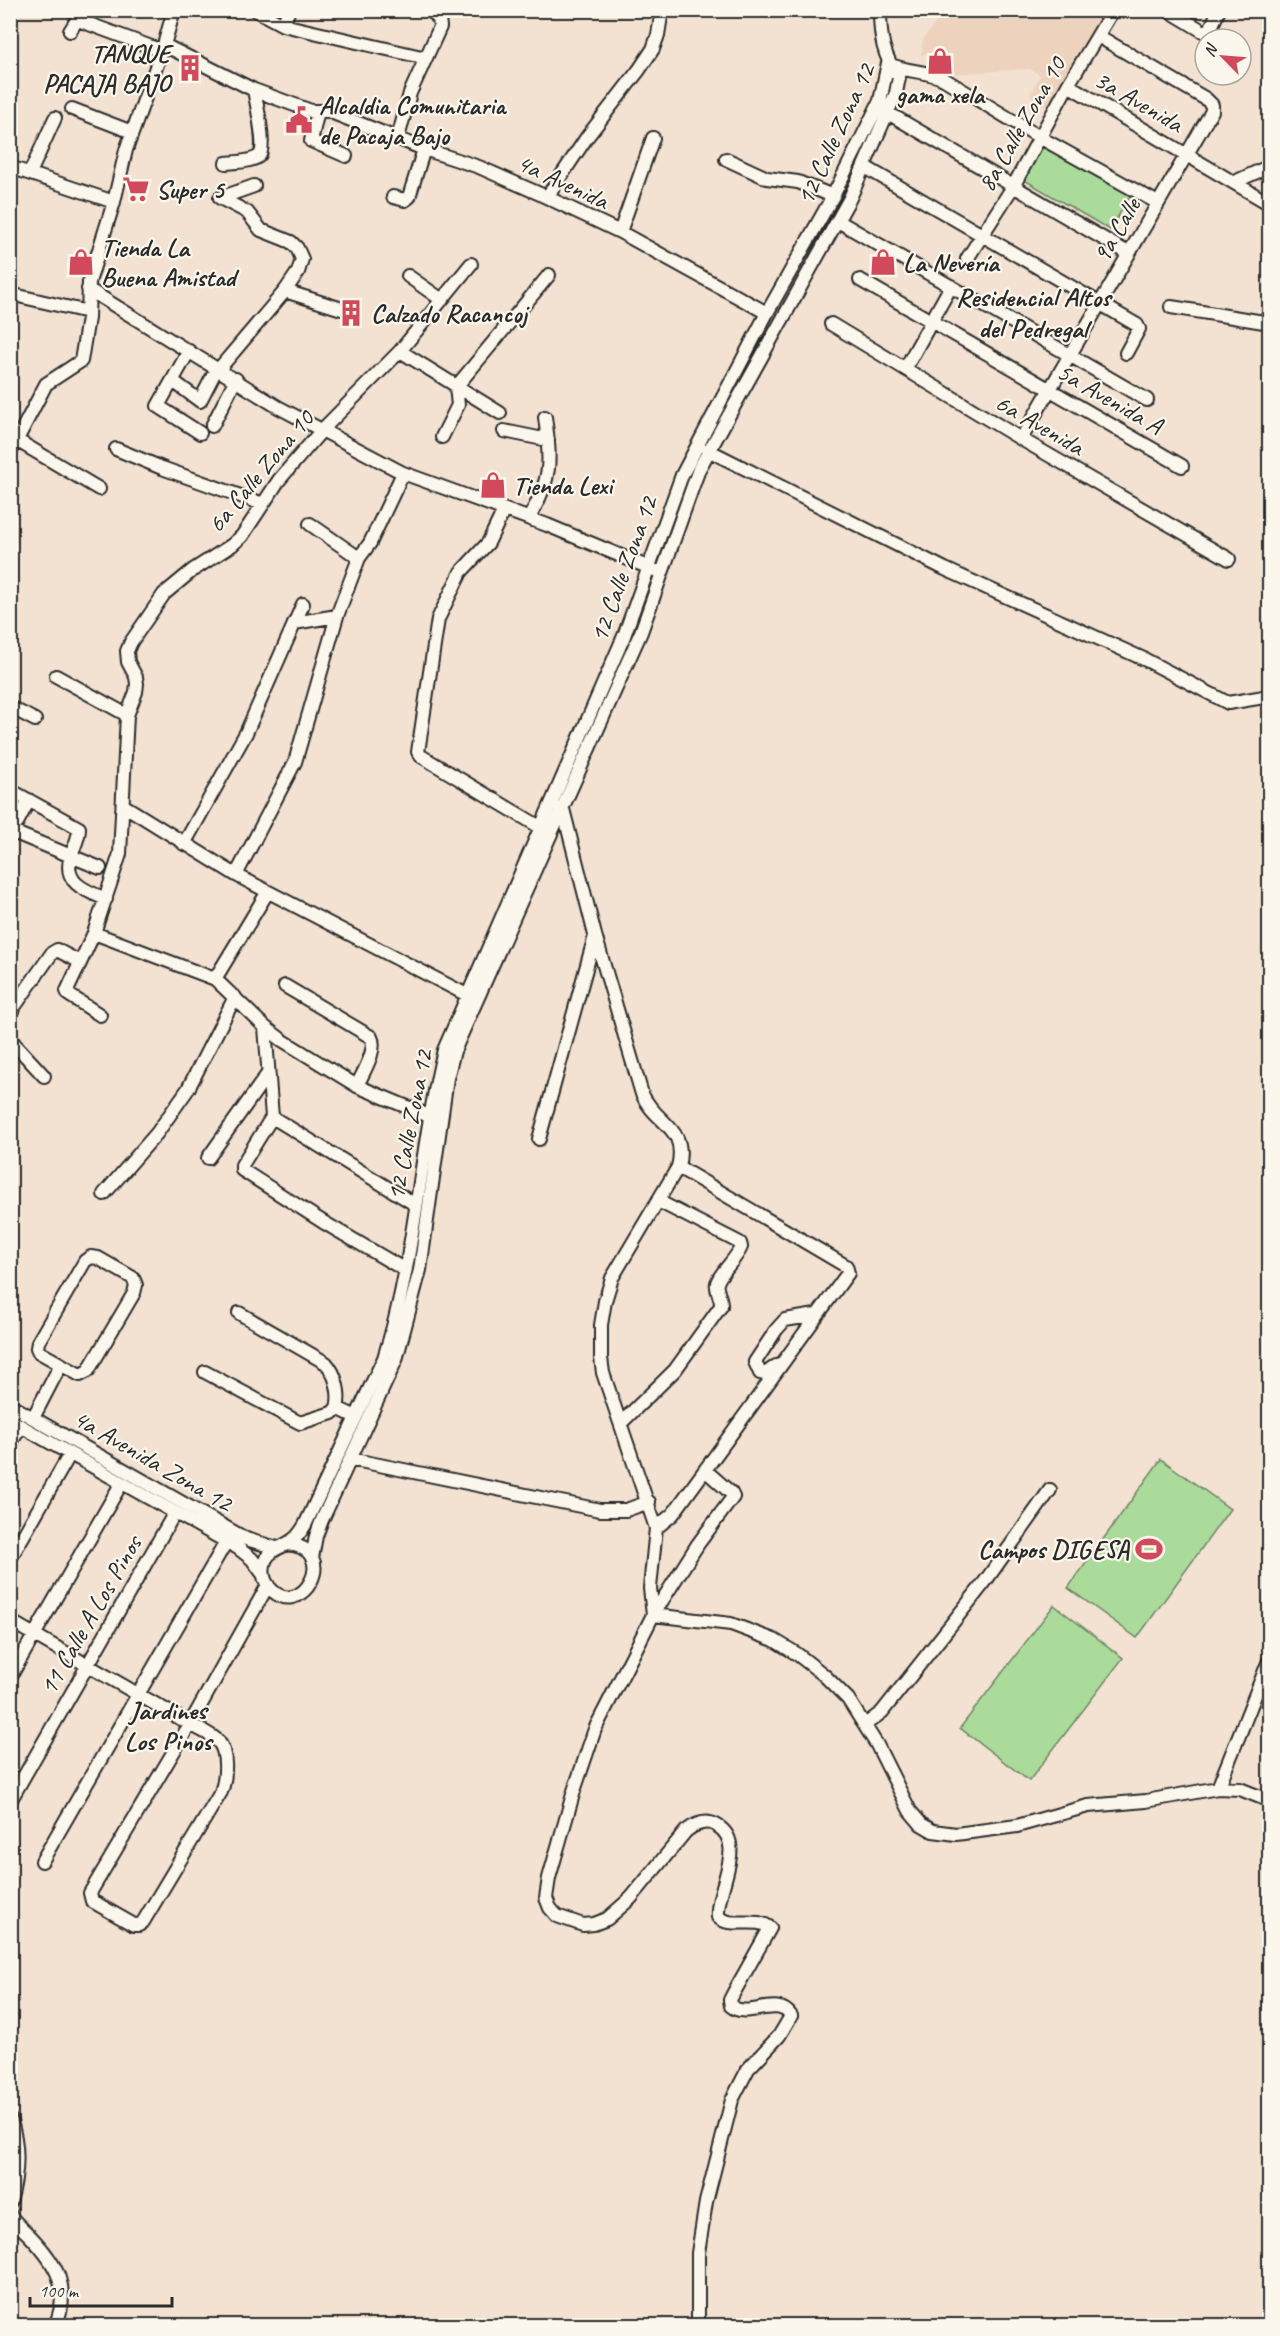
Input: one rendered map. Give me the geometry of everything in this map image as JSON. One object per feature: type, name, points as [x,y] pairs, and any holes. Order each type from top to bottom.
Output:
[{"type":"street","points":[[10,453],[46,384],[81,361],[88,312],[88,289],[132,132],[163,48],[174,10]]},
{"type":"street","points":[[255,10],[283,25],[426,58]]},
{"type":"street","points":[[283,25],[289,10]]},
{"type":"street","points":[[398,138],[410,93],[440,27],[436,15],[430,10]]},
{"type":"street","points":[[547,197],[587,136],[653,49],[663,10]]},
{"type":"street","points":[[880,10],[880,32],[888,63],[904,70],[931,73],[944,79],[1041,138],[1158,203]]},
{"type":"street","name":"8a Calle Zona 10","points":[[967,259],[1014,185],[1068,85],[1113,10]]},
{"type":"street","points":[[1168,10],[1196,27]]},
{"type":"street","points":[[1215,27],[1219,10]]},
{"type":"street","name":"4a Avenida","points":[[70,31],[77,20],[163,48],[254,90],[306,109],[328,111],[424,149],[479,167],[620,232],[767,313]]},
{"type":"street","name":"9a Calle","points":[[1021,439],[1211,114],[1212,105],[1206,99],[1098,36]]},
{"type":"street","name":"12 Calle Zona 12","points":[[281,1546],[294,1539],[305,1525],[384,1359],[392,1334],[416,1204],[435,1119],[454,1051],[641,632],[682,475],[838,221],[865,167],[897,88],[899,77],[888,63]]},
{"type":"street","name":"12 Calle Zona 12","points":[[312,1558],[318,1528],[396,1360],[420,1270],[444,1050],[550,803],[656,570],[767,313],[833,196],[880,101],[888,63]]},
{"type":"street","name":"3a Avenida","points":[[1068,85],[1269,204]]},
{"type":"street","points":[[226,163],[257,158],[262,152],[262,137],[254,90]]},
{"type":"street","points":[[72,109],[132,132]]},
{"type":"street","points":[[318,111],[312,141],[346,156]]},
{"type":"street","points":[[888,113],[1128,253]]},
{"type":"street","points":[[30,173],[55,118]]},
{"type":"street","points":[[620,232],[653,138]]},
{"type":"street","points":[[393,197],[405,200],[409,197],[424,149]]},
{"type":"street","points":[[726,159],[767,178],[798,182],[833,196]]},
{"type":"street","points":[[1236,184],[1269,166]]},
{"type":"street","points":[[10,167],[114,202]]},
{"type":"street","points":[[865,167],[1139,327],[1126,352]]},
{"type":"street","points":[[172,381],[200,400],[218,368],[285,291],[301,265],[302,259],[297,248],[288,240],[261,230],[247,212],[220,198],[254,186]]},
{"type":"street","points":[[838,221],[1147,399]]},
{"type":"street","name":"6a Calle Zona 10","points":[[100,1015],[68,993],[94,933],[120,854],[127,715],[137,684],[128,662],[127,651],[130,642],[164,594],[193,570],[232,545],[250,526],[279,480],[322,430],[400,351],[471,264]]},
{"type":"street","points":[[442,437],[458,405],[456,387],[549,275]]},
{"type":"street","points":[[408,276],[442,300]]},
{"type":"street","name":"5a Avenida A","points":[[860,280],[1182,466]]},
{"type":"street","points":[[904,369],[951,286]]},
{"type":"street","points":[[88,289],[270,402],[403,473],[528,518],[656,570]]},
{"type":"street","points":[[285,291],[342,309]]},
{"type":"street","points":[[10,294],[88,312]]},
{"type":"street","points":[[1171,307],[1269,323]]},
{"type":"street","name":"6a Avenida","points":[[831,324],[1021,439],[1229,559]]},
{"type":"street","points":[[189,351],[158,405],[200,433]]},
{"type":"street","points":[[400,351],[500,413]]},
{"type":"street","points":[[212,426],[236,379]]},
{"type":"street","points":[[528,518],[536,505],[551,457],[545,417]]},
{"type":"street","points":[[504,431],[548,440]]},
{"type":"street","points":[[18,441],[99,489]]},
{"type":"street","points":[[116,449],[263,504]]},
{"type":"street","points":[[708,450],[945,569],[1146,660],[1228,703],[1269,696]]},
{"type":"street","points":[[236,875],[295,762],[337,616],[358,558],[370,543],[403,473]]},
{"type":"street","points":[[504,510],[488,543],[461,572],[438,619],[418,752],[421,756],[540,827]]},
{"type":"street","points":[[310,524],[358,558]]},
{"type":"street","points":[[184,844],[246,733],[303,604]]},
{"type":"street","points":[[294,623],[337,616]]},
{"type":"street","points":[[56,676],[127,715]]},
{"type":"street","points":[[10,707],[35,720]]},
{"type":"street","points":[[10,790],[79,828],[69,870],[74,884],[106,899]]},
{"type":"street","points":[[29,800],[12,834],[100,868]]},
{"type":"street","points":[[550,803],[563,809],[595,934],[642,1094],[652,1111],[676,1136],[680,1148],[678,1167],[612,1278],[602,1313],[603,1373],[656,1528],[650,1588],[653,1615]]},
{"type":"street","points":[[123,805],[267,893],[467,995]]},
{"type":"street","points":[[215,979],[267,893]]},
{"type":"street","points":[[94,933],[215,979],[265,1027],[357,1086],[435,1119]]},
{"type":"street","points":[[538,1139],[595,934]]},
{"type":"street","points":[[10,1013],[52,953],[57,950],[80,962]]},
{"type":"street","points":[[285,986],[371,1037],[374,1042],[372,1049],[357,1086]]},
{"type":"street","points":[[104,1194],[157,1133],[188,1089],[235,997]]},
{"type":"street","points":[[265,1027],[272,1117],[242,1165],[242,1170],[323,1222],[405,1270]]},
{"type":"street","points":[[10,1039],[44,1076]]},
{"type":"street","points":[[208,1158],[267,1075]]},
{"type":"street","points":[[272,1117],[416,1204]]},
{"type":"street","points":[[656,1528],[673,1514],[848,1273],[846,1266],[678,1167]]},
{"type":"street","points":[[621,1423],[675,1370],[721,1306],[722,1299],[716,1287],[718,1280],[741,1247],[740,1243],[658,1201]]},
{"type":"street","points":[[91,1257],[98,1258],[133,1278],[136,1285],[134,1293],[88,1371],[80,1376],[61,1364],[39,1352],[37,1348],[85,1261],[91,1257]]},
{"type":"street","points":[[205,1372],[300,1423],[332,1413],[337,1408],[338,1399],[334,1377],[326,1363],[239,1313]]},
{"type":"street","points":[[782,1362],[765,1374],[758,1372],[755,1366],[757,1357],[785,1320],[816,1315]]},
{"type":"street","points":[[33,1418],[61,1364]]},
{"type":"street","name":"4a Avenida Zona 12","points":[[10,1405],[246,1539],[281,1546]]},
{"type":"street","points":[[337,1408],[356,1417]]},
{"type":"street","points":[[10,1443],[16,1423]]},
{"type":"street","name":"4a Avenida Zona 12","points":[[16,1423],[246,1554],[265,1580]]},
{"type":"street","points":[[10,1559],[70,1454]]},
{"type":"street","points":[[350,1459],[600,1510],[626,1510],[649,1502]]},
{"type":"street","points":[[698,2325],[698,2253],[706,2202],[732,2100],[748,2069],[779,2037],[791,2016],[788,2012],[777,2008],[742,2010],[731,2006],[730,2000],[733,1994],[770,1928],[763,1924],[725,1921],[718,1917],[718,1902],[731,1849],[728,1836],[711,1823],[694,1825],[686,1831],[631,1898],[607,1919],[583,1925],[569,1921],[557,1916],[550,1908],[546,1898],[558,1845],[595,1729],[653,1615],[698,1544],[733,1497],[731,1492],[705,1470]]},
{"type":"street","points":[[10,1677],[121,1484]]},
{"type":"street","points":[[865,1725],[882,1712],[984,1583],[1050,1490]]},
{"type":"street","name":"11 Calle A Los Pinos","points":[[10,1801],[174,1514]]},
{"type":"street","points":[[42,1861],[226,1542]]},
{"type":"street","points":[[10,1621],[88,1665],[190,1724],[213,1737],[221,1745],[225,1777],[221,1792],[139,1926],[92,1901],[90,1893],[190,1724],[265,1580],[266,1559],[281,1546],[302,1547],[312,1558],[315,1574],[313,1581],[302,1593],[295,1596],[279,1595],[265,1580]]},
{"type":"street","points":[[653,1615],[722,1623],[774,1640],[796,1654],[837,1688],[865,1725],[915,1818],[926,1828],[939,1833],[965,1833],[1017,1826],[1088,1806],[1146,1801],[1218,1788],[1240,1789],[1269,1801]]},
{"type":"street","points":[[1218,1788],[1269,1658]]},
{"type":"street","points":[[10,2118],[17,2148],[17,2171],[10,2202]]},
{"type":"street","points":[[10,2215],[53,2264],[60,2276],[62,2303],[55,2325]]},
{"type":"shaded area","points":[[945,11],[1106,11],[1049,108],[1030,95],[1040,75],[1030,69],[950,74],[943,50],[921,55],[923,39]]},
{"type":"green space","points":[[1046,137],[1135,188],[1110,230],[1021,178]]},
{"type":"green space","name":"Campos DIGESA","points":[[1161,1459],[1230,1509],[1137,1638],[1068,1588]]},
{"type":"green space","name":"Campos DIGESA","points":[[1054,1605],[1123,1658],[1029,1781],[960,1728]]},
{"type":"place","name":"gama xela","points":[[940,61]]},
{"type":"place","name":"TANQUE PACAJA BAJO","points":[[190,68]]},
{"type":"place","name":"Alcaldia Comunitaria de Pacaja Bajo","points":[[299,120]]},
{"type":"place","name":"Super 5","points":[[136,189]]},
{"type":"place","name":"Tienda La Buena Amistad","points":[[81,262]]},
{"type":"place","name":"La Nevería","points":[[883,262]]},
{"type":"place","name":"Calzado Racancoj","points":[[351,313]]},
{"type":"place","name":"Tienda Lexi","points":[[493,485]]},
{"type":"place","name":"Campos DIGESA","points":[[1149,1549]]},
{"type":"district","name":"Residencial Altos del Pedregal","points":[[1033,312]]},
{"type":"district","name":"Jardines Los Pinos","points":[[168,1726]]}]
